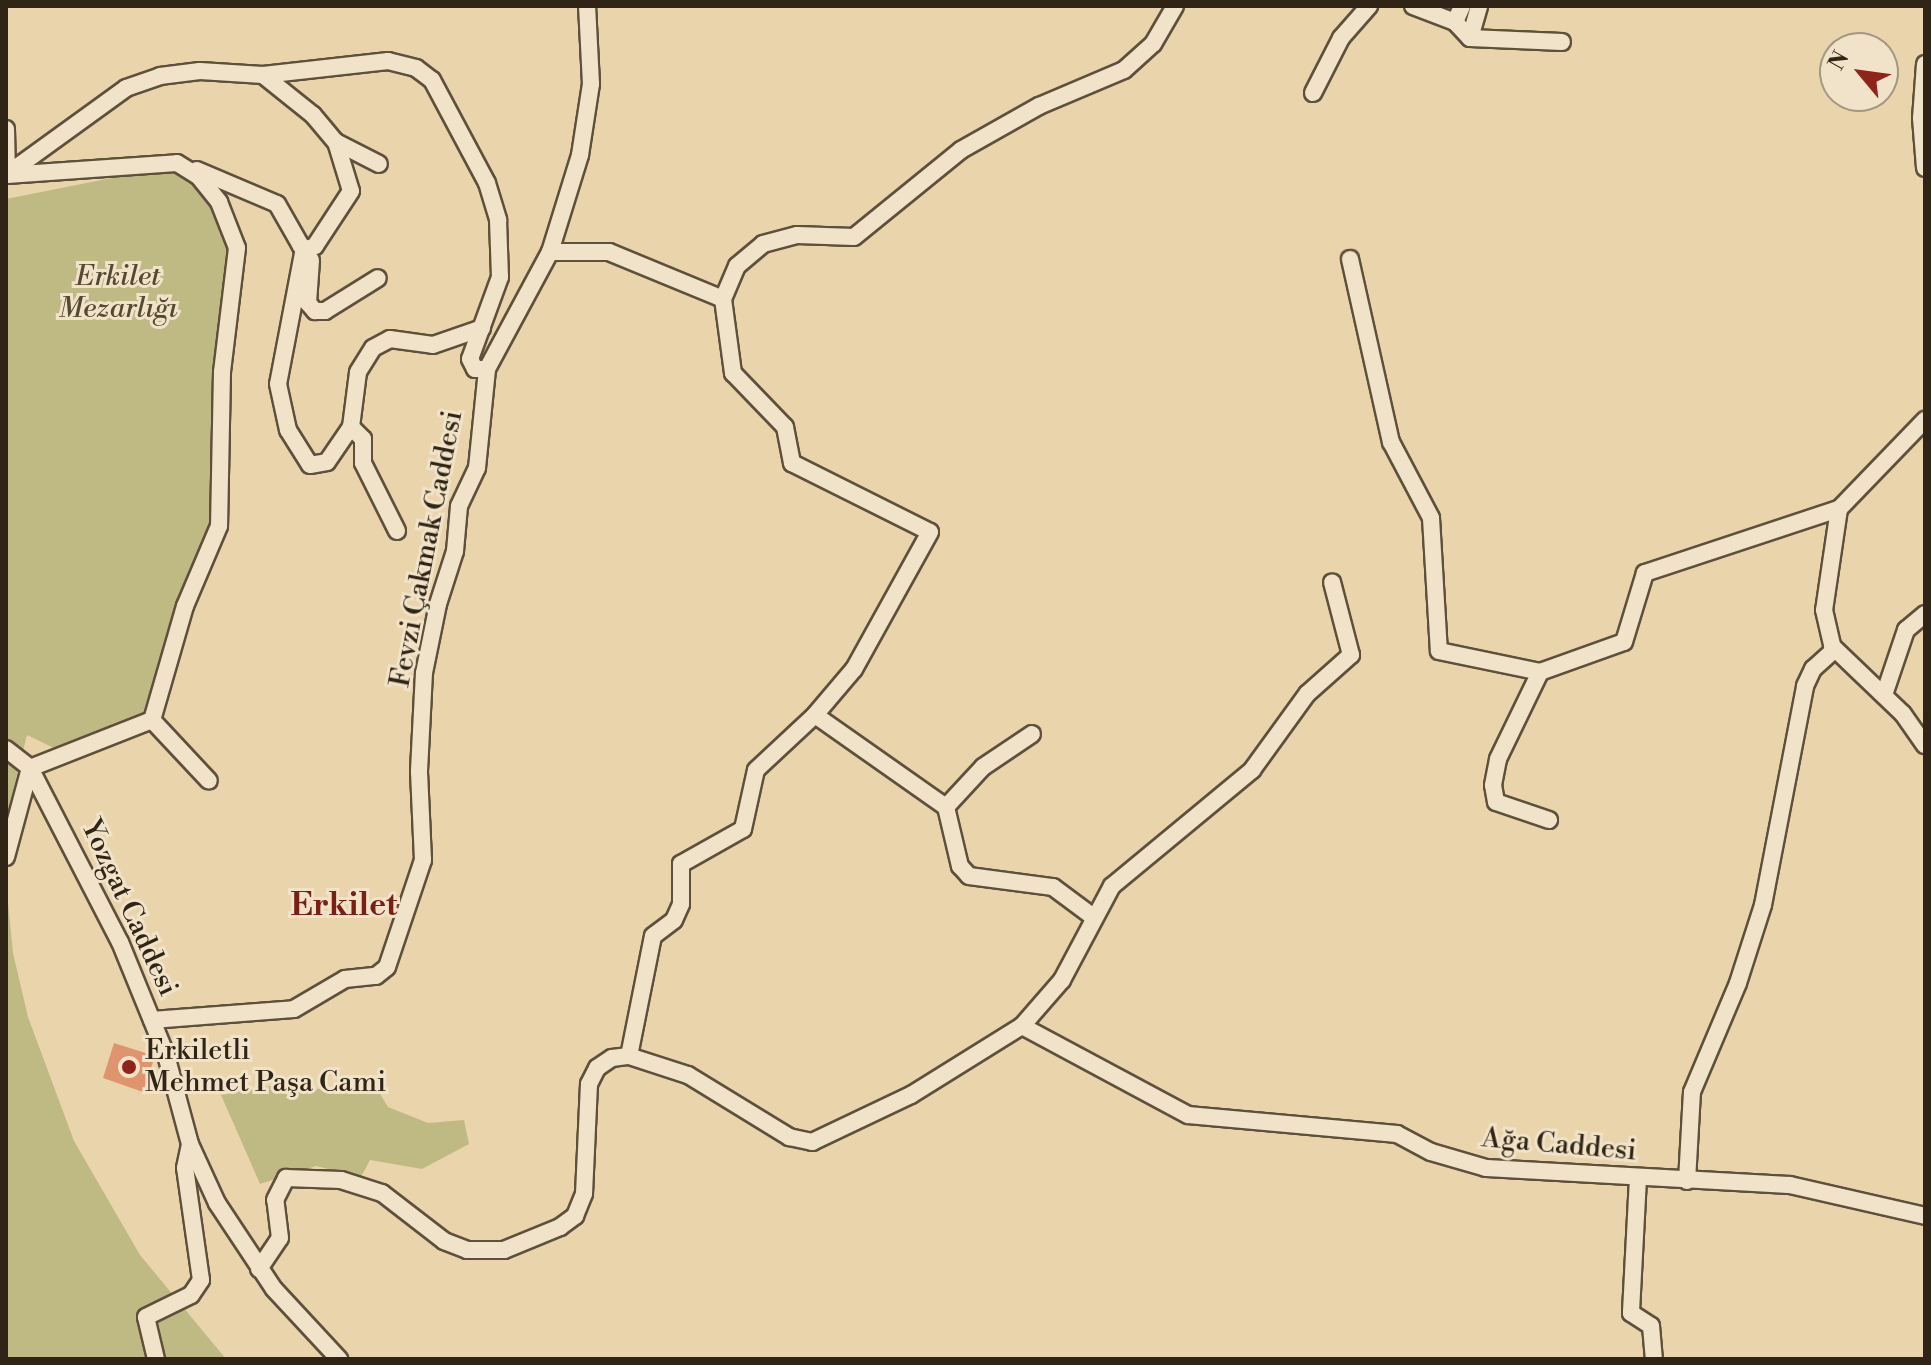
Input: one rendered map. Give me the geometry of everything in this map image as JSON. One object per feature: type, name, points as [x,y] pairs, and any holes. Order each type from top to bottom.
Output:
[{"type":"street","name":"Fevzi Çakmak Caddesi","points":[[152,1020],[294,1009],[345,979],[376,976],[387,967],[423,860],[419,771],[424,673],[455,551],[459,506],[477,468],[487,369],[550,252],[586,120],[591,58],[587,6]]},
{"type":"street","points":[[629,1056],[653,936],[668,926],[681,904],[681,864],[743,829],[756,770],[815,715],[854,669],[930,532],[792,463],[785,427],[733,373],[723,299],[737,266],[763,244],[797,235],[854,237],[961,150],[1039,106],[1124,70],[1153,44],[1175,6]]},
{"type":"street","points":[[1313,93],[1341,38],[1369,6]]},
{"type":"street","points":[[1413,6],[1455,22],[1470,38],[1562,42]]},
{"type":"street","points":[[1455,22],[1462,6]]},
{"type":"street","points":[[1470,38],[1479,6]]},
{"type":"street","points":[[6,175],[98,105],[141,81],[200,71],[263,75],[388,61],[416,68],[432,80],[487,183],[498,220],[500,277],[470,359],[475,369],[487,369]]},
{"type":"street","points":[[1925,64],[1921,118],[1925,168]]},
{"type":"street","points":[[263,75],[313,115],[336,142],[351,177],[351,191],[308,248],[278,384],[283,415],[294,444],[310,465],[327,462],[351,427],[358,372],[373,348],[390,339],[433,345],[482,328]]},
{"type":"street","points":[[6,129],[6,175]]},
{"type":"street","points":[[336,142],[379,164]]},
{"type":"street","points":[[6,175],[169,161],[277,204],[308,248],[308,303],[315,311],[325,311],[378,278]]},
{"type":"street","points":[[152,720],[185,606],[219,526],[222,372],[237,260],[226,212],[185,166]]},
{"type":"street","points":[[550,252],[609,252],[723,299]]},
{"type":"street","points":[[1350,259],[1391,442],[1431,518],[1439,651],[1540,672],[1624,642],[1645,573],[1839,509],[1925,420]]},
{"type":"street","points":[[351,427],[363,439],[363,463],[397,531]]},
{"type":"street","points":[[1839,509],[1824,610],[1834,650],[1884,695],[1925,745]]},
{"type":"street","points":[[259,1269],[278,1246],[281,1222],[275,1200],[286,1178],[323,1177],[362,1185],[400,1203],[444,1241],[479,1252],[521,1246],[560,1227],[575,1216],[584,1194],[589,1084],[604,1062],[629,1056],[688,1075],[789,1137],[812,1142],[911,1095],[1022,1026],[1062,980],[1092,916],[1125,873],[1252,770],[1307,694],[1351,655],[1332,582]]},
{"type":"street","points":[[1884,695],[1906,630],[1925,614]]},
{"type":"street","points":[[1687,1181],[1692,1092],[1733,995],[1763,905],[1805,686],[1813,669],[1834,650]]},
{"type":"street","points":[[1540,672],[1498,759],[1493,785],[1496,802],[1549,820]]},
{"type":"street","points":[[815,715],[946,807],[960,866],[969,876],[1053,887],[1092,916]]},
{"type":"street","points":[[6,857],[11,819],[30,768],[152,720]]},
{"type":"street","points":[[152,720],[209,781]]},
{"type":"street","points":[[946,807],[983,767],[1032,734]]},
{"type":"street","points":[[6,749],[30,768]]},
{"type":"street","name":"Yozgat Caddesi","points":[[30,768],[105,911],[152,1020],[190,1144],[217,1203],[259,1269],[339,1359]]},
{"type":"street","name":"Ağa Caddesi","points":[[1022,1026],[1188,1115],[1397,1134],[1431,1152],[1486,1168],[1814,1188],[1925,1216]]},
{"type":"street","points":[[156,1359],[146,1317],[191,1295],[201,1280],[185,1168],[190,1144]]},
{"type":"street","points":[[1638,1178],[1631,1313],[1651,1326],[1654,1359]]},
{"type":"green space","name":"Erkilet Mezarlığı","points":[[152,170],[203,179],[236,226],[222,512],[145,719],[54,748],[27,735],[10,803],[6,857],[6,199]]},
{"type":"green space","points":[[6,882],[13,953],[28,1017],[74,1141],[140,1255],[226,1359],[6,1359]]},
{"type":"green space","points":[[370,1077],[388,1107],[428,1123],[464,1120],[469,1144],[422,1169],[370,1160],[361,1177],[316,1166],[260,1184],[221,1095],[282,1084],[343,1092]]},
{"type":"building","name":"Erkiletli Mehmet Paşa Cami","points":[[114,1043],[155,1056],[143,1092],[103,1078]]},
{"type":"place","name":"Erkiletli Mehmet Paşa Cami","points":[[129,1067]]},
{"type":"district","name":"Erkilet","points":[[344,905]]}]
